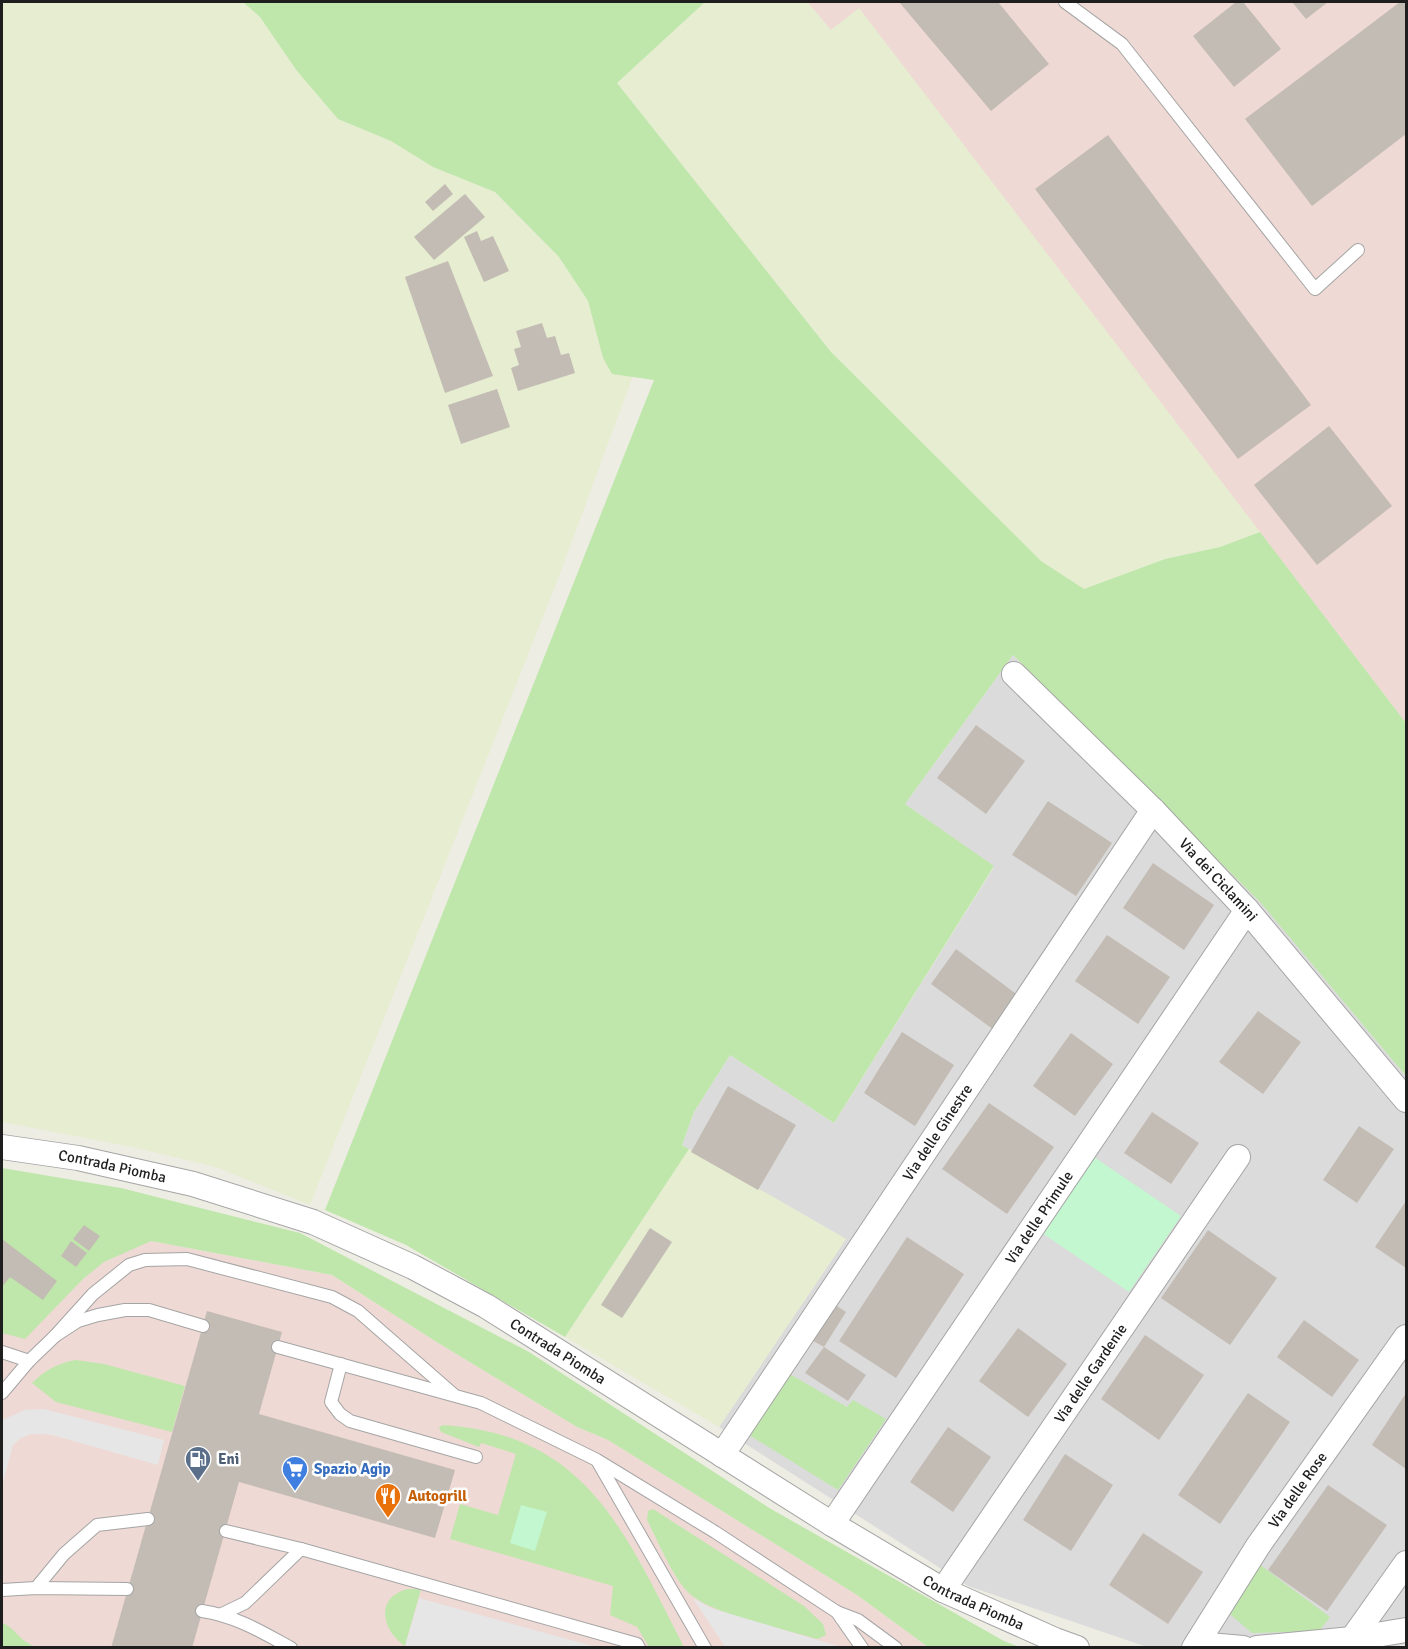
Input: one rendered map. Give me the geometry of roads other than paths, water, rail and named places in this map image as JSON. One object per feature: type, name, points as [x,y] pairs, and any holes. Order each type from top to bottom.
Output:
[{"type":"street","name":"Via dei Ciclamini","points":[[1014,674],[1153,810],[1247,910],[1407,1100]]},
{"type":"street","name":"Via delle Ginestre","points":[[722,1455],[1153,810]]},
{"type":"street","name":"Via delle Primule","points":[[832,1524],[1247,910]]},
{"type":"street","name":"Contrada Piomba","points":[[2,1148],[78,1158],[193,1184],[313,1222],[413,1267],[486,1306],[832,1524],[943,1590],[1046,1637],[1077,1647]]},
{"type":"street","name":"Via delle Gardenie","points":[[943,1590],[1238,1157]]},
{"type":"street","name":"Via delle Rose","points":[[1195,1646],[1258,1546],[1407,1337]]},
{"type":"street","points":[[1352,1640],[1407,1563]]},
{"type":"street","points":[[1257,1647],[1352,1640],[1407,1630]]},
{"type":"street","points":[[1195,1646],[1243,1647]]},
{"type":"lane","points":[[1065,2],[1122,44],[1315,289],[1358,250]]},
{"type":"lane","points":[[2,1393],[93,1294],[129,1264],[145,1260],[187,1259],[332,1297],[358,1311],[455,1396]]},
{"type":"lane","points":[[55,1336],[78,1321],[125,1310],[149,1310],[203,1326]]},
{"type":"lane","points":[[278,1347],[481,1403],[597,1460],[716,1532],[837,1612],[858,1620],[896,1647]]},
{"type":"lane","points":[[2,1352],[29,1361]]},
{"type":"lane","points":[[341,1364],[331,1402],[340,1414],[350,1421],[476,1457]]},
{"type":"lane","points":[[597,1460],[705,1647]]},
{"type":"lane","points":[[36,1588],[64,1554],[97,1525],[148,1519]]},
{"type":"lane","points":[[226,1531],[301,1549],[637,1644],[639,1647]]},
{"type":"lane","points":[[222,1614],[245,1603],[301,1549]]},
{"type":"lane","points":[[2,1590],[127,1589]]},
{"type":"lane","points":[[202,1611],[222,1614],[245,1622],[291,1647]]},
{"type":"lane","points":[[837,1612],[862,1647]]},
{"type":"place","name":"Eni","points":[[198,1482]]},
{"type":"place","name":"Spazio Agip","points":[[295,1492]]},
{"type":"place","name":"Autogrill","points":[[388,1519]]}]
